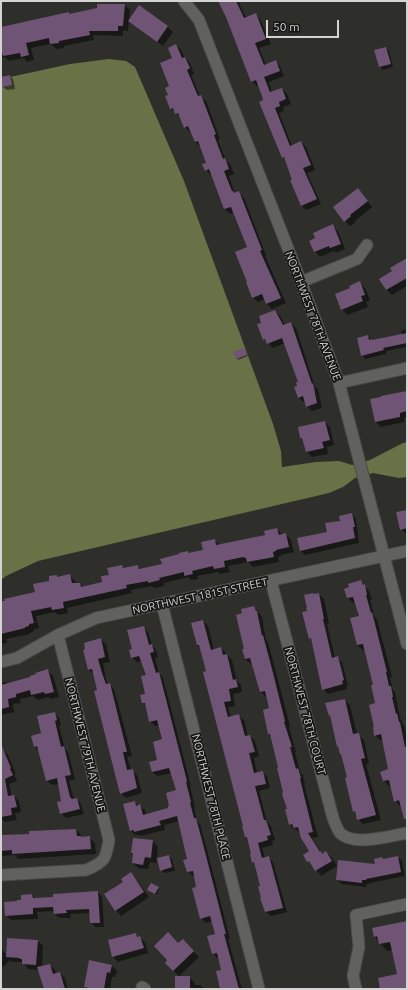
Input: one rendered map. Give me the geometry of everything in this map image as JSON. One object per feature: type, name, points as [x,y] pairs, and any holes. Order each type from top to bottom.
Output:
[{"type":"street","name":"NORTHWEST 78TH AVENUE","points":[[184,1],[199,20],[339,383],[407,644]]},
{"type":"street","points":[[301,282],[357,259],[367,244]]},
{"type":"street","points":[[339,383],[407,368]]},
{"type":"street","name":"NORTHWEST 181ST STREET","points":[[1,662],[17,658],[58,635],[96,618],[271,582],[407,551]]},
{"type":"street","name":"NORTHWEST 78TH COURT","points":[[271,582],[333,818],[340,832],[346,837],[356,840],[366,840],[407,833]]},
{"type":"street","name":"NORTHWEST 78TH PLACE","points":[[162,604],[259,989]]},
{"type":"street","name":"NORTHWEST 79TH AVENUE","points":[[1,875],[86,870],[99,865],[106,856],[109,840],[58,635]]},
{"type":"street","points":[[356,989],[353,976],[359,947],[356,915],[407,904]]},
{"type":"shaded area","points":[[109,59],[126,61],[135,67],[184,181],[273,424],[281,451],[282,467],[316,462],[339,461],[352,465],[370,460],[407,442],[407,477],[399,478],[373,473],[355,478],[343,487],[329,493],[38,561],[6,576],[1,580],[1,79],[70,64]]},
{"type":"building","points":[[218,1],[236,1],[244,18],[256,13],[266,39],[255,43],[264,65],[276,60],[280,71],[264,77],[270,92],[282,88],[286,99],[279,102],[280,106],[275,108],[290,146],[301,141],[311,165],[303,168],[317,199],[301,206],[290,180],[292,180],[284,157],[282,158],[259,102],[263,100],[256,80],[251,82],[226,17]]},
{"type":"building","points":[[97,4],[125,4],[123,26],[118,26],[118,31],[89,31],[90,35],[59,41],[59,43],[50,44],[49,38],[26,43],[29,55],[21,57],[20,53],[3,56],[1,49],[1,27],[69,12],[69,14],[97,8]]},
{"type":"building","points":[[139,5],[168,26],[157,42],[128,21]]},
{"type":"building","points":[[176,44],[182,58],[185,57],[190,68],[187,70],[198,96],[201,95],[216,134],[214,135],[223,159],[225,158],[229,169],[224,171],[232,191],[234,193],[239,191],[262,250],[260,251],[281,298],[266,304],[262,294],[252,298],[235,252],[247,247],[231,207],[224,209],[209,169],[205,171],[202,164],[206,163],[198,141],[195,142],[188,126],[184,128],[178,113],[175,114],[173,108],[170,109],[165,96],[168,95],[165,88],[169,86],[160,63],[172,58],[168,48]]},
{"type":"building","points":[[386,47],[391,64],[379,67],[374,50]]},
{"type":"building","points":[[10,75],[12,85],[2,87],[1,77]]},
{"type":"building","points":[[358,188],[368,201],[350,215],[351,216],[344,222],[333,207]]},
{"type":"building","points":[[333,224],[341,244],[330,248],[329,246],[314,252],[309,241],[315,238],[313,233]]},
{"type":"building","points":[[407,258],[407,278],[386,290],[379,279],[392,271],[390,268]]},
{"type":"building","points":[[360,281],[365,295],[361,296],[363,301],[341,310],[335,294],[350,288],[349,286]]},
{"type":"building","points":[[275,310],[283,325],[291,322],[312,384],[313,383],[317,403],[306,407],[303,396],[298,398],[294,387],[297,386],[296,382],[298,382],[282,338],[267,344],[265,339],[263,340],[257,324],[261,323],[259,316]]},
{"type":"building","points":[[407,333],[407,343],[383,348],[384,350],[361,356],[357,338],[368,335],[369,340],[372,340]]},
{"type":"building","points":[[244,348],[247,355],[236,359],[233,352]]},
{"type":"building","points":[[407,391],[407,411],[400,413],[400,417],[375,422],[370,399]]},
{"type":"building","points":[[325,421],[330,440],[322,442],[324,448],[306,452],[302,438],[300,438],[298,427]]},
{"type":"building","points":[[407,510],[407,528],[400,530],[396,512]]},
{"type":"building","points":[[352,513],[355,527],[353,527],[355,538],[300,551],[297,538],[327,532],[325,523],[340,521],[339,516]]},
{"type":"building","points":[[277,528],[279,535],[286,533],[289,547],[273,552],[274,557],[247,562],[246,558],[243,557],[224,561],[225,567],[214,569],[213,566],[192,571],[193,574],[184,576],[184,572],[159,578],[160,580],[148,583],[148,581],[126,585],[127,588],[63,602],[64,608],[52,610],[51,607],[31,611],[34,623],[29,624],[29,626],[25,628],[1,634],[1,601],[35,592],[33,584],[49,581],[49,576],[57,575],[57,577],[70,574],[72,583],[80,583],[81,587],[102,582],[101,576],[109,575],[107,568],[122,565],[123,568],[138,565],[139,569],[162,564],[160,559],[188,551],[188,553],[203,550],[201,542],[215,539],[216,545],[265,535],[264,531]]},
{"type":"building","points":[[361,580],[363,585],[365,584],[366,595],[371,613],[372,612],[389,686],[391,686],[396,714],[397,713],[400,722],[405,747],[407,747],[407,819],[404,819],[399,800],[394,802],[389,780],[383,781],[380,772],[388,769],[381,734],[374,736],[374,727],[369,705],[375,703],[371,685],[373,685],[363,644],[357,645],[350,618],[359,616],[353,597],[347,598],[344,589],[349,587],[348,584]]},
{"type":"building","points":[[319,593],[332,658],[338,656],[344,680],[342,681],[343,684],[322,690],[311,638],[309,639],[302,612],[307,611],[304,595]]},
{"type":"building","points":[[254,606],[257,611],[262,636],[263,635],[272,669],[284,722],[292,747],[290,747],[296,769],[298,768],[301,778],[313,832],[308,833],[320,852],[321,851],[322,854],[326,851],[332,861],[315,871],[303,855],[309,851],[301,838],[298,827],[294,828],[292,824],[289,825],[278,767],[270,734],[268,734],[263,710],[269,708],[265,691],[260,692],[250,658],[245,659],[242,649],[244,649],[236,615],[242,613],[241,609]]},
{"type":"building","points":[[203,620],[211,650],[221,647],[223,655],[227,654],[233,680],[236,679],[238,687],[229,689],[231,701],[224,702],[228,717],[239,714],[245,736],[250,735],[255,752],[249,753],[254,773],[263,771],[266,784],[255,786],[264,820],[266,820],[271,835],[267,836],[268,840],[258,843],[262,858],[269,856],[283,908],[265,912],[260,898],[258,886],[260,886],[254,862],[252,863],[247,837],[245,837],[242,826],[203,672],[206,671],[191,623]]},
{"type":"building","points":[[144,626],[149,645],[152,644],[154,652],[150,653],[156,673],[159,672],[187,781],[190,803],[203,844],[226,934],[224,934],[239,989],[220,989],[216,971],[221,970],[217,953],[212,954],[207,936],[215,934],[210,916],[200,919],[192,888],[196,887],[193,871],[187,872],[183,860],[187,859],[177,816],[159,821],[161,825],[134,832],[134,830],[130,831],[123,804],[135,801],[136,806],[140,804],[143,815],[168,808],[169,806],[166,793],[176,790],[169,768],[152,772],[149,762],[157,760],[153,742],[162,739],[157,720],[149,722],[145,703],[142,703],[140,695],[145,694],[141,676],[146,675],[139,656],[131,658],[129,650],[132,649],[127,630]]},
{"type":"building","points":[[101,638],[105,657],[98,659],[106,684],[110,683],[127,752],[123,752],[127,770],[133,769],[137,788],[120,794],[94,691],[97,690],[92,669],[88,670],[83,650],[85,649],[84,643]]},
{"type":"building","points":[[48,669],[54,692],[45,694],[44,692],[31,695],[30,690],[16,694],[16,697],[8,699],[9,707],[1,709],[1,685],[30,677],[36,674],[35,673]]},
{"type":"building","points":[[345,699],[353,734],[359,733],[365,758],[361,759],[376,815],[357,820],[355,811],[353,812],[345,778],[347,777],[341,754],[338,746],[337,747],[330,715],[329,716],[325,703]]},
{"type":"building","points":[[55,712],[57,720],[55,721],[61,747],[64,746],[71,775],[65,776],[70,797],[72,799],[77,798],[80,809],[60,814],[57,802],[61,801],[57,778],[46,781],[37,746],[34,747],[31,736],[41,733],[37,716]]},
{"type":"building","points":[[1,744],[13,775],[5,779],[8,796],[14,795],[17,807],[11,808],[12,815],[1,817]]},
{"type":"building","points":[[76,829],[77,836],[90,836],[91,849],[12,854],[12,850],[1,851],[1,835],[29,834],[29,831]]},
{"type":"building","points":[[133,838],[153,840],[151,858],[145,857],[143,865],[132,863],[133,853],[131,853]]},
{"type":"building","points":[[169,855],[172,867],[160,871],[157,858]]},
{"type":"building","points":[[398,856],[401,872],[362,880],[362,883],[336,880],[338,860],[375,864],[374,859]]},
{"type":"building","points":[[131,872],[144,892],[115,911],[104,894],[123,882],[121,879]]},
{"type":"building","points":[[151,883],[159,887],[155,894],[147,890]]},
{"type":"building","points":[[98,891],[100,923],[90,923],[89,909],[66,910],[67,913],[54,914],[53,907],[33,908],[33,914],[5,916],[4,902],[21,900],[21,895],[32,894],[33,898],[53,897],[53,894]]},
{"type":"building","points":[[407,921],[407,989],[380,989],[378,978],[397,974],[390,942],[379,944],[377,936],[374,937],[372,928]]},
{"type":"building","points":[[168,932],[178,943],[183,939],[194,951],[173,971],[165,963],[167,960],[154,946]]},
{"type":"building","points":[[136,933],[137,937],[140,936],[144,948],[112,957],[108,940]]},
{"type":"building","points":[[7,938],[38,940],[36,965],[22,964],[22,959],[19,959],[20,958],[6,957]]},
{"type":"building","points":[[89,960],[112,965],[110,973],[107,972],[104,989],[84,987]]},
{"type":"building","points":[[50,964],[53,974],[60,972],[65,989],[44,989],[37,967]]},
{"type":"building","points":[[175,976],[190,976],[190,989],[175,989]]}]
